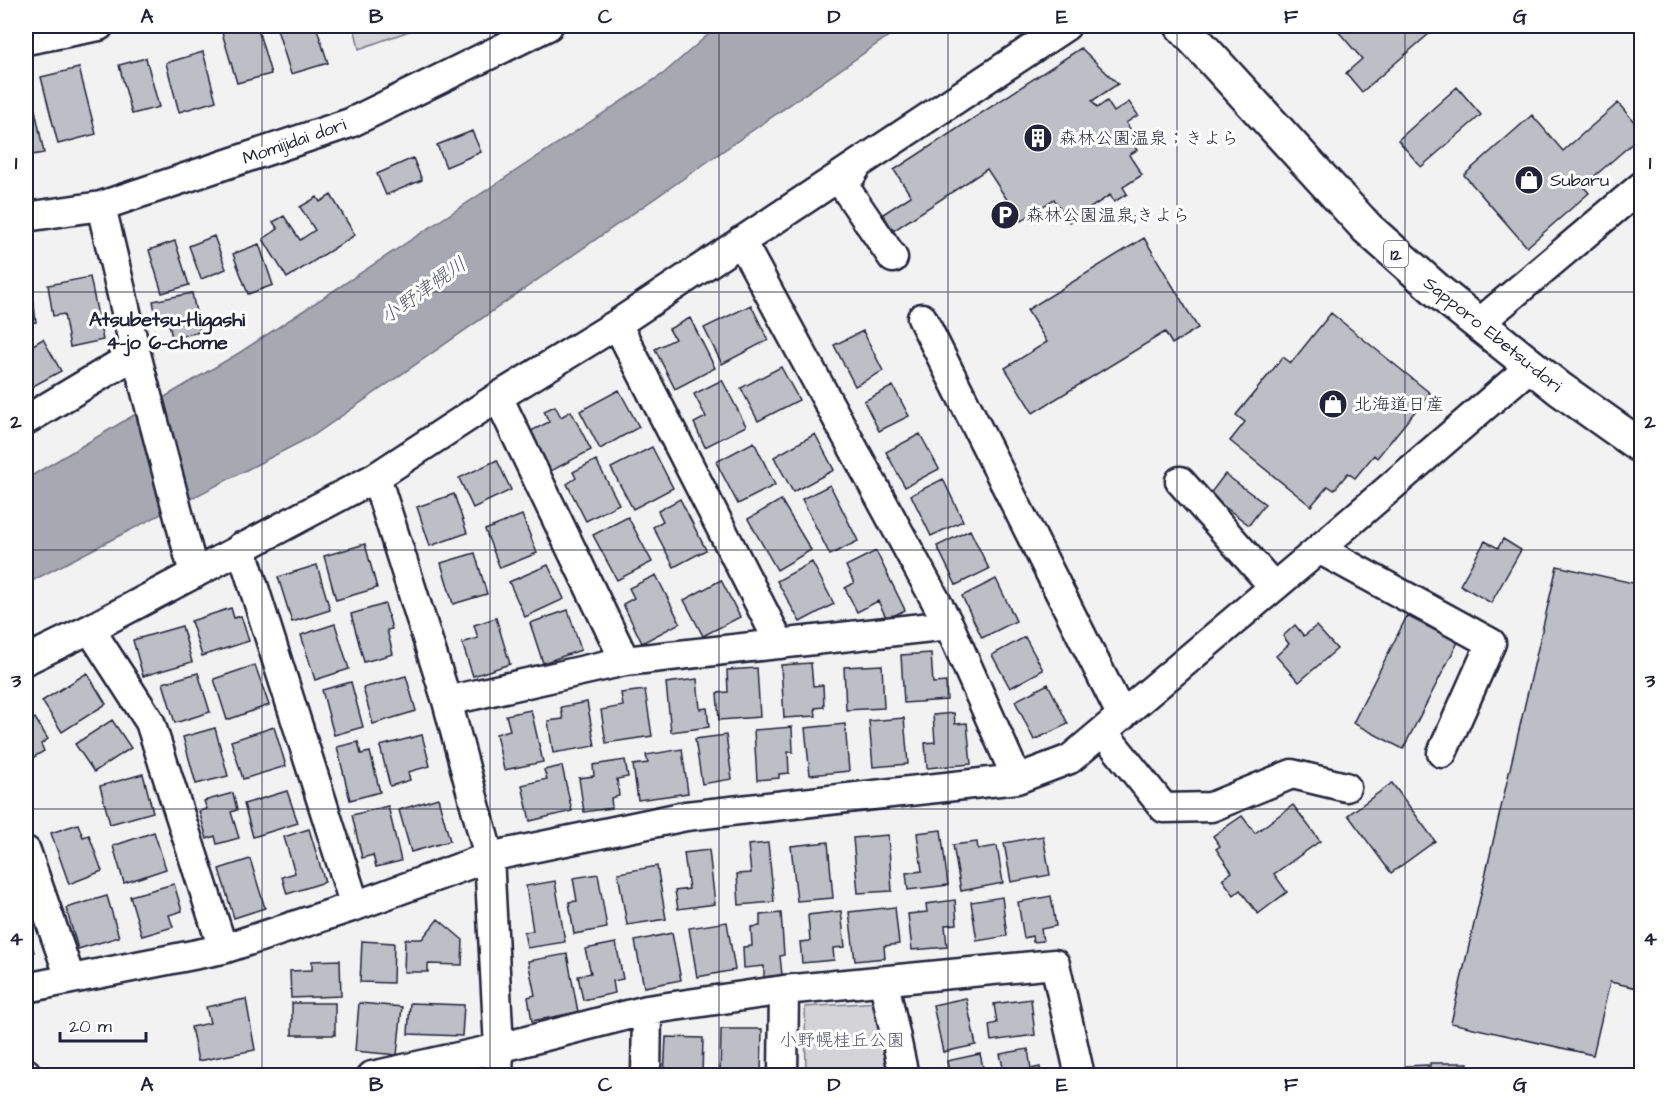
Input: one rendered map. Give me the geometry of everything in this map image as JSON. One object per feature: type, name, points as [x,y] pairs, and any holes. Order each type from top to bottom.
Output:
[{"type":"highway","name":"Sapporo Ebetsu-dori","points":[[1182,26],[1356,218],[1439,292],[1530,366],[1641,447]]},
{"type":"street","name":"Momijidai dori","points":[[26,217],[101,206],[350,123],[548,26]]},
{"type":"street","points":[[26,660],[90,629],[376,477],[498,397],[617,324],[1066,26]]},
{"type":"street","points":[[26,40],[92,27]]},
{"type":"street","points":[[858,164],[847,182],[846,189],[893,258]]},
{"type":"street","points":[[1478,324],[1641,186]]},
{"type":"street","points":[[101,206],[136,354],[194,574]]},
{"type":"street","points":[[741,241],[949,625],[1017,780]]},
{"type":"street","points":[[922,318],[1112,724],[1164,808],[1211,807],[1292,774],[1346,787]]},
{"type":"street","points":[[617,324],[780,644]]},
{"type":"street","points":[[26,420],[136,354]]},
{"type":"street","points":[[26,988],[224,949],[355,906],[489,857],[686,816],[1017,780],[1070,759],[1319,549],[1530,366]]},
{"type":"street","points":[[498,397],[625,661]]},
{"type":"street","points":[[376,477],[447,701],[489,857],[499,1048],[498,1076]]},
{"type":"street","points":[[1180,481],[1274,587]]},
{"type":"street","points":[[241,547],[355,906]]},
{"type":"street","points":[[1319,549],[1491,643],[1442,753]]},
{"type":"street","points":[[447,701],[625,661],[949,625]]},
{"type":"street","points":[[90,629],[150,722],[224,949]]},
{"type":"street","points":[[26,851],[70,978]]},
{"type":"street","points":[[372,1076],[499,1048],[647,1010],[784,990],[1055,964],[1080,1076]]},
{"type":"street","points":[[884,982],[904,1076]]},
{"type":"street","points":[[783,1076],[784,990]]},
{"type":"street","points":[[645,1076],[647,1010]]},
{"type":"green space","points":[[354,26],[423,26],[359,49]]},
{"type":"green space","name":"小野幌桂丘公園","points":[[877,1002],[893,1075],[806,1075],[805,1007]]},
{"type":"water","name":"小野津幌川","points":[[718,26],[903,26],[314,435],[26,584],[26,479],[239,353],[663,74]]},
{"type":"building","points":[[220,26],[257,26],[271,74],[237,83]]},
{"type":"building","points":[[276,26],[316,26],[328,63],[291,74]]},
{"type":"building","points":[[1343,26],[1438,26],[1362,92],[1346,73],[1362,59],[1337,30]]},
{"type":"building","name":"森林公園温泉；きよら","points":[[1081,48],[1118,84],[1092,101],[1097,108],[1107,101],[1114,112],[1129,102],[1138,115],[1126,123],[1135,136],[1130,139],[1137,150],[1129,155],[1142,175],[1123,187],[1127,194],[1114,202],[1110,195],[1069,222],[1054,199],[1021,221],[987,169],[893,231],[883,214],[911,196],[894,170]]},
{"type":"building","points":[[203,52],[216,101],[179,112],[166,63]]},
{"type":"building","points":[[146,58],[159,107],[132,114],[119,65]]},
{"type":"building","points":[[79,68],[96,134],[58,144],[41,77]]},
{"type":"building","points":[[1457,87],[1481,115],[1421,167],[1398,140]]},
{"type":"building","points":[[32,95],[44,153],[26,156],[26,97]]},
{"type":"building","name":"Subaru","points":[[1618,103],[1642,131],[1642,135],[1583,186],[1589,193],[1527,247],[1464,175],[1532,115],[1563,151]]},
{"type":"building","points":[[472,131],[481,152],[446,167],[437,145]]},
{"type":"building","points":[[413,158],[422,180],[386,195],[377,174]]},
{"type":"building","points":[[331,195],[355,235],[287,278],[263,239],[278,229],[273,222],[284,216],[300,240],[315,230],[300,207],[317,197],[320,202]]},
{"type":"building","points":[[214,236],[226,269],[201,279],[189,246]]},
{"type":"building","points":[[1144,238],[1198,328],[1172,344],[1165,332],[1033,413],[1005,368],[1047,342],[1027,310]]},
{"type":"building","points":[[175,241],[189,285],[162,293],[149,250]]},
{"type":"building","points":[[259,244],[273,285],[248,294],[233,254]]},
{"type":"building","points":[[90,277],[103,340],[70,347],[64,314],[53,316],[48,285]]},
{"type":"building","points":[[32,288],[36,322],[26,323],[26,289]]},
{"type":"building","points":[[192,293],[200,332],[172,338],[168,319],[157,321],[153,301]]},
{"type":"building","points":[[751,305],[768,340],[722,364],[704,328]]},
{"type":"building","name":"北海道日産","points":[[1331,313],[1430,393],[1377,458],[1374,455],[1355,478],[1348,473],[1334,490],[1328,486],[1311,506],[1230,441],[1245,422],[1236,415],[1283,357],[1291,363]]},
{"type":"building","points":[[690,318],[715,368],[675,389],[655,349],[675,339],[669,329]]},
{"type":"building","points":[[863,331],[883,371],[855,386],[834,345]]},
{"type":"building","points":[[43,339],[61,371],[26,390],[26,349]]},
{"type":"building","points":[[781,367],[799,400],[758,421],[741,388]]},
{"type":"building","points":[[722,380],[746,426],[705,447],[694,423],[706,417],[694,394]]},
{"type":"building","points":[[893,386],[909,416],[879,431],[864,401]]},
{"type":"building","points":[[619,390],[639,427],[600,449],[580,411]]},
{"type":"building","points":[[555,406],[561,417],[571,411],[591,450],[547,473],[527,433],[549,422],[544,411]]},
{"type":"building","points":[[815,434],[834,470],[793,492],[774,457]]},
{"type":"building","points":[[920,434],[939,469],[905,487],[886,452]]},
{"type":"building","points":[[754,442],[775,485],[738,504],[716,462]]},
{"type":"building","points":[[652,447],[673,488],[633,509],[611,468]]},
{"type":"building","points":[[497,460],[511,490],[473,508],[459,478]]},
{"type":"building","points":[[596,460],[619,504],[586,521],[567,484],[576,478],[573,472]]},
{"type":"building","points":[[1225,474],[1265,504],[1249,525],[1209,495]]},
{"type":"building","points":[[943,479],[963,521],[931,536],[911,495]]},
{"type":"building","points":[[830,485],[858,541],[830,555],[802,499]]},
{"type":"building","points":[[454,494],[467,533],[430,546],[417,507]]},
{"type":"building","points":[[680,499],[706,550],[674,567],[653,527],[663,521],[658,511]]},
{"type":"building","points":[[781,500],[811,550],[777,570],[748,519]]},
{"type":"building","points":[[522,515],[537,553],[500,568],[485,530]]},
{"type":"building","points":[[628,517],[652,562],[617,580],[593,535]]},
{"type":"building","points":[[970,530],[989,569],[956,585],[937,546]]},
{"type":"building","points":[[1503,539],[1521,550],[1491,603],[1460,585],[1485,541],[1498,548]]},
{"type":"building","points":[[365,544],[377,588],[336,600],[324,556]]},
{"type":"building","points":[[876,551],[905,610],[887,619],[878,601],[857,612],[845,588],[854,583],[846,566]]},
{"type":"building","points":[[475,553],[487,594],[453,604],[441,563]]},
{"type":"building","points":[[812,562],[834,604],[800,622],[777,581]]},
{"type":"building","points":[[317,565],[330,610],[292,622],[278,577]]},
{"type":"building","points":[[548,565],[564,599],[525,617],[509,582]]},
{"type":"building","points":[[1557,566],[1642,585],[1642,989],[1610,982],[1593,1055],[1451,1023]]},
{"type":"building","points":[[656,575],[680,623],[642,643],[623,604],[634,598],[629,588]]},
{"type":"building","points":[[996,579],[1016,621],[982,638],[962,596]]},
{"type":"building","points":[[721,580],[740,617],[703,636],[684,600]]},
{"type":"building","points":[[385,604],[392,629],[387,630],[393,654],[364,662],[351,614]]},
{"type":"building","points":[[231,608],[234,618],[241,616],[249,641],[202,656],[191,621]]},
{"type":"building","points":[[568,610],[581,650],[543,663],[530,623]]},
{"type":"building","points":[[1407,616],[1458,642],[1403,749],[1353,723]]},
{"type":"building","points":[[496,618],[510,664],[473,676],[462,643],[478,638],[474,625]]},
{"type":"building","points":[[335,624],[349,669],[315,680],[301,635]]},
{"type":"building","points":[[1295,625],[1304,636],[1316,626],[1337,649],[1299,682],[1276,656],[1289,644],[1283,636]]},
{"type":"building","points":[[182,626],[192,662],[143,676],[133,640]]},
{"type":"building","points":[[1025,637],[1043,670],[1010,688],[992,655]]},
{"type":"building","points":[[931,653],[933,683],[946,682],[947,700],[904,703],[901,655]]},
{"type":"building","points":[[811,663],[813,686],[823,685],[824,707],[815,708],[816,716],[784,718],[781,665]]},
{"type":"building","points":[[255,665],[269,705],[227,720],[214,679]]},
{"type":"building","points":[[882,665],[884,708],[846,710],[844,667]]},
{"type":"building","points":[[757,668],[760,717],[719,720],[717,693],[728,692],[727,670]]},
{"type":"building","points":[[87,673],[106,704],[62,732],[42,701]]},
{"type":"building","points":[[198,673],[210,712],[175,723],[163,683]]},
{"type":"building","points":[[406,676],[416,711],[373,724],[363,688]]},
{"type":"building","points":[[697,679],[700,709],[707,708],[709,727],[671,732],[666,683]]},
{"type":"building","points":[[351,682],[363,727],[334,735],[322,690]]},
{"type":"building","points":[[1048,684],[1068,724],[1034,740],[1015,701]]},
{"type":"building","points":[[645,690],[652,736],[606,743],[601,710],[623,706],[621,693]]},
{"type":"building","points":[[587,702],[595,746],[553,753],[548,721],[563,719],[561,707]]},
{"type":"building","points":[[531,710],[543,762],[504,770],[496,734],[510,730],[506,715]]},
{"type":"building","points":[[954,713],[955,724],[967,723],[971,764],[927,768],[925,743],[935,742],[933,715]]},
{"type":"building","points":[[26,718],[28,723],[35,718],[48,739],[41,744],[44,751],[26,762]]},
{"type":"building","points":[[904,718],[908,764],[873,767],[869,721]]},
{"type":"building","points":[[112,720],[131,748],[94,772],[75,744]]},
{"type":"building","points":[[845,724],[849,771],[810,775],[805,728]]},
{"type":"building","points":[[274,727],[286,766],[243,779],[231,741]]},
{"type":"building","points":[[792,727],[793,752],[788,752],[789,773],[779,774],[779,778],[757,780],[754,730]]},
{"type":"building","points":[[215,728],[228,776],[196,784],[183,737]]},
{"type":"building","points":[[422,735],[430,766],[408,772],[410,780],[390,786],[380,746]]},
{"type":"building","points":[[726,735],[732,779],[702,784],[695,739]]},
{"type":"building","points":[[358,742],[361,754],[370,752],[380,792],[350,800],[337,747]]},
{"type":"building","points":[[682,749],[688,793],[638,800],[633,765],[648,763],[646,755]]},
{"type":"building","points":[[625,760],[628,777],[617,779],[619,796],[611,798],[612,808],[584,812],[579,778],[594,776],[593,765]]},
{"type":"building","points":[[562,766],[572,811],[530,821],[522,785],[547,779],[544,770]]},
{"type":"building","points":[[143,774],[153,812],[110,824],[100,786]]},
{"type":"building","points":[[1392,783],[1435,841],[1391,873],[1348,815]]},
{"type":"building","points":[[287,791],[298,823],[253,837],[244,804]]},
{"type":"building","points":[[233,793],[237,810],[231,812],[239,838],[217,844],[215,836],[207,839],[199,811],[207,809],[204,801]]},
{"type":"building","points":[[438,798],[450,841],[411,852],[399,810]]},
{"type":"building","points":[[1293,805],[1320,841],[1274,874],[1287,892],[1258,914],[1240,890],[1234,895],[1222,879],[1232,872],[1216,849],[1220,846],[1213,836],[1242,816],[1255,833]]},
{"type":"building","points":[[388,806],[401,861],[376,867],[373,855],[362,858],[352,815]]},
{"type":"building","points":[[78,824],[83,837],[89,835],[102,871],[69,884],[51,833]]},
{"type":"building","points":[[309,829],[325,882],[287,894],[282,877],[295,873],[284,837]]},
{"type":"building","points":[[941,830],[948,885],[908,890],[906,873],[922,871],[917,833]]},
{"type":"building","points":[[154,832],[166,869],[124,883],[113,846]]},
{"type":"building","points":[[888,835],[892,891],[858,893],[853,838]]},
{"type":"building","points":[[1043,836],[1050,875],[1011,882],[1004,843]]},
{"type":"building","points":[[828,842],[833,898],[797,901],[791,846]]},
{"type":"building","points":[[977,842],[978,849],[997,846],[1003,883],[961,891],[953,845]]},
{"type":"building","points":[[768,843],[774,902],[739,905],[737,874],[751,873],[748,845]]},
{"type":"building","points":[[709,850],[715,904],[678,909],[675,891],[689,889],[684,853]]},
{"type":"building","points":[[250,859],[265,908],[234,918],[219,869]]},
{"type":"building","points":[[657,866],[666,919],[627,925],[618,873]]},
{"type":"building","points":[[598,874],[607,928],[574,934],[569,902],[577,901],[573,878]]},
{"type":"building","points":[[555,881],[565,942],[527,948],[524,932],[533,931],[526,886]]},
{"type":"building","points":[[174,884],[182,911],[169,915],[173,927],[142,936],[130,896]]},
{"type":"building","points":[[107,896],[119,937],[78,949],[66,908]]},
{"type":"building","points":[[1051,896],[1056,926],[1041,929],[1043,941],[1033,942],[1032,936],[1024,938],[1018,902]]},
{"type":"building","points":[[1002,897],[1007,936],[977,941],[971,902]]},
{"type":"building","points":[[955,900],[957,924],[945,925],[947,947],[912,950],[908,914],[927,912],[926,904]]},
{"type":"building","points":[[895,907],[899,944],[884,946],[885,958],[855,961],[849,912]]},
{"type":"building","points":[[841,911],[845,947],[833,948],[834,960],[802,963],[800,942],[810,941],[808,915]]},
{"type":"building","points":[[781,913],[784,955],[780,956],[782,975],[764,977],[764,966],[744,968],[743,947],[752,946],[751,927],[760,926],[760,915]]},
{"type":"building","points":[[438,919],[463,940],[462,965],[428,964],[428,972],[404,972],[405,939],[422,939]]},
{"type":"building","points":[[727,922],[735,970],[697,977],[689,928]]},
{"type":"building","points":[[26,927],[34,952],[26,955]]},
{"type":"building","points":[[672,933],[681,980],[644,987],[635,941]]},
{"type":"building","points":[[362,941],[394,943],[393,983],[360,982]]},
{"type":"building","points":[[616,943],[623,979],[613,981],[615,993],[583,1000],[578,976],[591,973],[585,949]]},
{"type":"building","points":[[567,954],[578,1012],[532,1021],[528,997],[535,995],[528,961]]},
{"type":"building","points":[[340,960],[341,996],[291,998],[290,971],[312,970],[312,961]]},
{"type":"building","points":[[966,998],[976,1045],[943,1052],[933,1005]]},
{"type":"building","points":[[246,999],[255,1050],[198,1061],[191,1027],[210,1023],[206,1007]]},
{"type":"building","points":[[1031,999],[1035,1035],[991,1041],[989,1025],[997,1023],[994,1004]]},
{"type":"building","points":[[292,1003],[335,1003],[335,1035],[292,1035]]},
{"type":"building","points":[[359,1003],[402,1007],[397,1055],[355,1051]]},
{"type":"building","points":[[410,1003],[464,1005],[462,1036],[408,1034]]},
{"type":"building","points":[[721,1029],[762,1029],[761,1076],[720,1076]]},
{"type":"building","points":[[666,1037],[703,1038],[702,1076],[664,1076]]},
{"type":"building","points":[[1028,1049],[1031,1069],[1040,1067],[1041,1076],[1005,1076],[1000,1054]]},
{"type":"building","points":[[980,1054],[985,1076],[950,1076],[947,1061]]},
{"type":"building","points":[[1430,1063],[1468,1063],[1468,1076],[1430,1076]]},
{"type":"building","points":[[1428,1065],[1428,1076],[1406,1076],[1406,1066]]},
{"type":"place","name":"森林公園温泉；きよら","points":[[1038,138]]},
{"type":"place","name":"Subaru","points":[[1529,180]]},
{"type":"place","name":"森林公園温泉;きよら","points":[[1005,215]]},
{"type":"place","name":"北海道日産","points":[[1333,404]]},
{"type":"district","name":"Atsubetsu-Higashi 4-jo 6-chome","points":[[167,330]]}]
